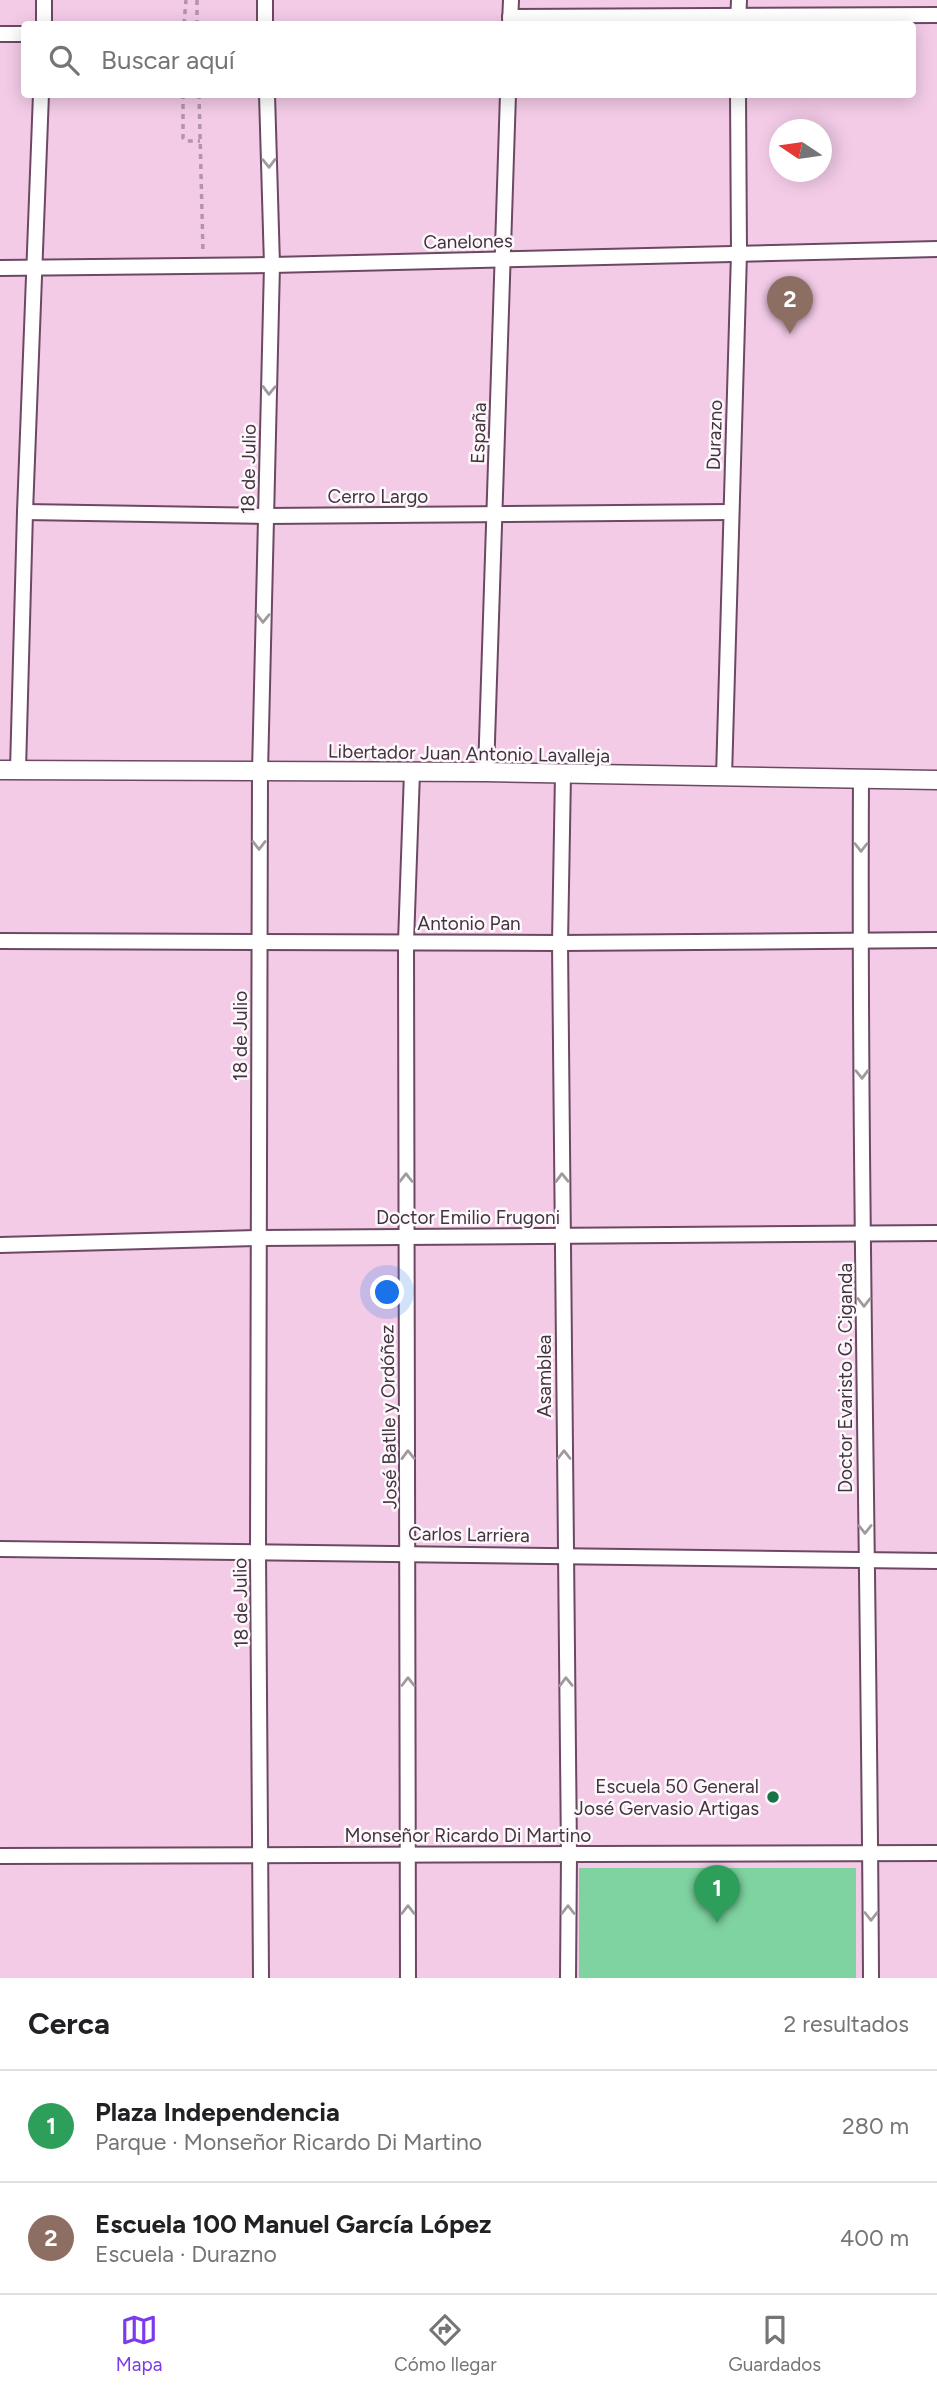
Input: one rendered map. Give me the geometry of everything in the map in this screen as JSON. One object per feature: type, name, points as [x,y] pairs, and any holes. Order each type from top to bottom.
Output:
[{"type":"street","points":[[44,0],[44,21]]},
{"type":"street","points":[[265,0],[265,21]]},
{"type":"street","points":[[511,0],[510,21],[738,13],[937,15]]},
{"type":"street","points":[[0,34],[21,34]]},
{"type":"street","points":[[9,770],[25,512],[41,98]]},
{"type":"street","name":"18 de Julio","points":[[261,1978],[258,1552],[260,772],[272,265],[267,98]]},
{"type":"street","name":"España","points":[[486,772],[508,98]]},
{"type":"street","name":"Durazno","points":[[724,777],[739,253],[738,98]]},
{"type":"street","name":"Canelones","points":[[0,268],[272,265],[937,249]]},
{"type":"street","name":"Cerro Largo","points":[[25,512],[495,516],[731,512]]},
{"type":"street","name":"Libertador Juan Antonio Lavalleja","points":[[9,770],[486,772],[937,780]]},
{"type":"street","name":"José Batlle y Ordóñez","points":[[408,1978],[409,1553],[405,1237],[406,942],[412,772]]},
{"type":"street","name":"Asamblea","points":[[563,774],[560,943],[568,1978]]},
{"type":"street","name":"Doctor Evaristo G. Ciganda","points":[[861,779],[860,941],[871,1978]]},
{"type":"street","name":"Antonio Pan","points":[[0,941],[560,943],[937,940]]},
{"type":"street","name":"Doctor Emilio Frugoni","points":[[0,1245],[260,1238],[937,1233]]},
{"type":"street","name":"Carlos Larriera","points":[[0,1549],[565,1554],[937,1561]]},
{"type":"street","name":"Monseñor Ricardo Di Martino","points":[[0,1856],[937,1853]]},
{"type":"path","points":[[184,21],[186,0]]},
{"type":"path","points":[[197,0],[197,21]]},
{"type":"path","points":[[183,98],[183,138],[186,141],[200,141]]},
{"type":"path","points":[[199,98],[203,265]]},
{"type":"green space","points":[[579,1868],[856,1868],[856,1978],[579,1978]]},
{"type":"place","name":"Escuela 100 Manuel García López","points":[[790,334]]},
{"type":"place","name":"Escuela 50 General José Gervasio Artigas","points":[[773,1797]]},
{"type":"place","name":"Plaza Independencia","points":[[717,1923]]}]
